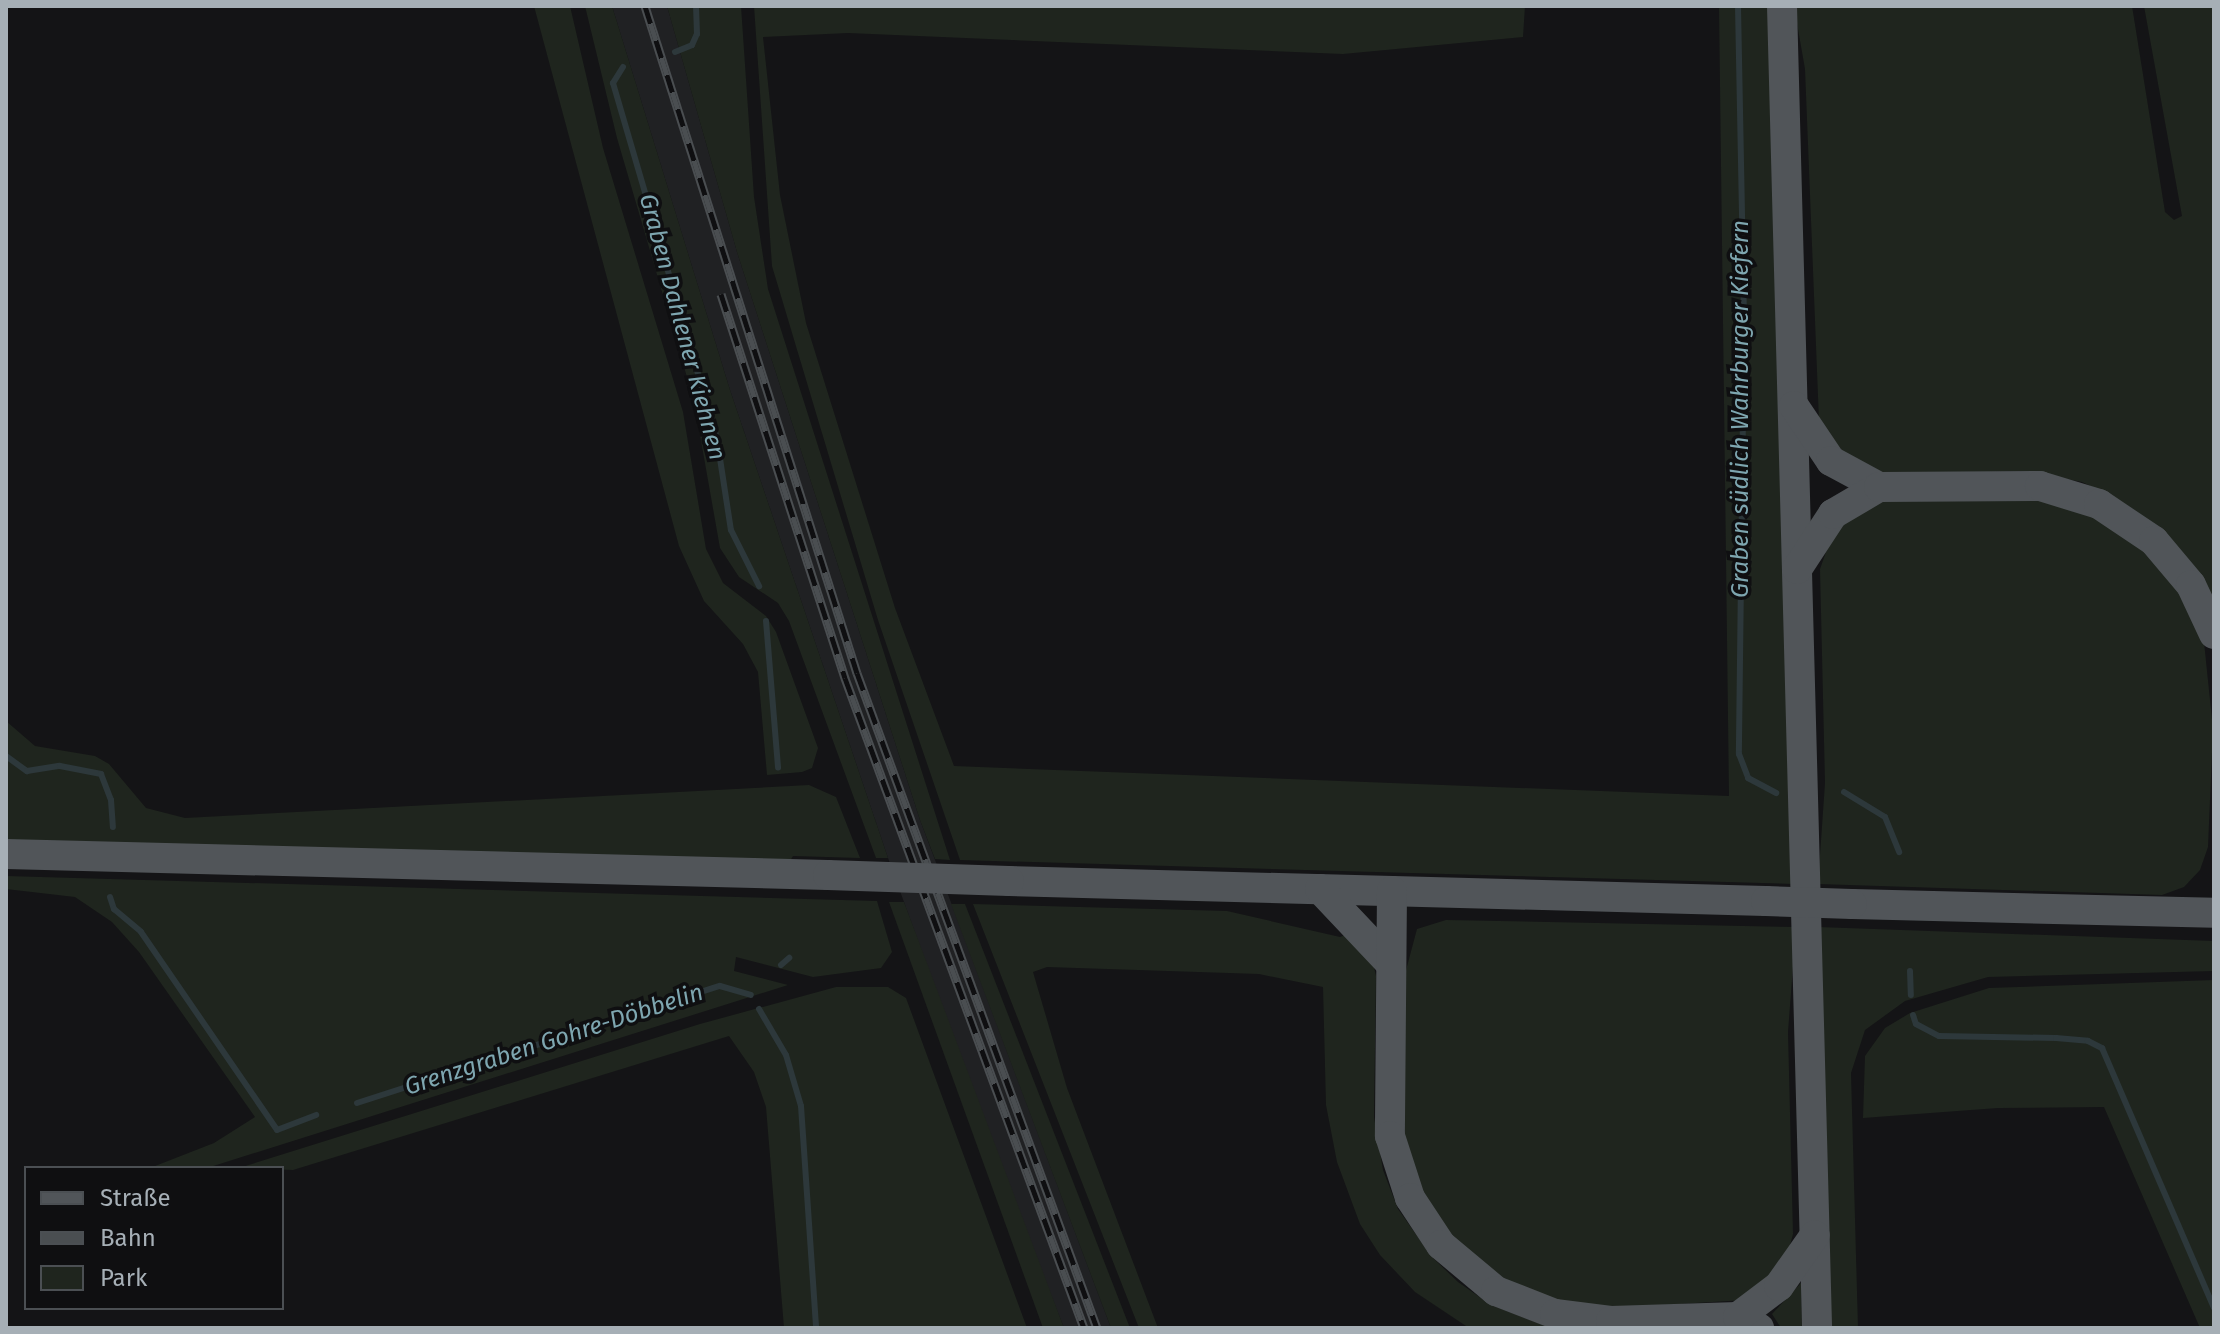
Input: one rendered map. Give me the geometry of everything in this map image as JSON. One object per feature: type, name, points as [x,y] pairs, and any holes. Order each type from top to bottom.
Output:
[{"type":"main road","points":[[1782,6],[1817,1328]]},
{"type":"main road","points":[[1793,404],[1831,461],[1879,487]]},
{"type":"main road","points":[[1797,569],[1833,514],[1879,487],[2018,483],[2086,498],[2125,518],[2161,548],[2191,585],[2214,634]]},
{"type":"main road","points":[[6,854],[2214,913]]},
{"type":"main road","points":[[1320,889],[1389,962]]},
{"type":"main road","points":[[1392,891],[1389,962],[1392,1146],[1415,1207],[1449,1254],[1496,1291],[1555,1314],[1611,1321],[1749,1323],[1815,1235]]},
{"type":"shaded area","points":[[612,6],[667,6],[737,252],[920,820],[1111,1328],[1064,1328],[990,1139],[888,858],[730,390]]},
{"type":"green space","points":[[534,6],[570,6],[603,148],[683,412],[706,549],[723,583],[766,616],[776,632],[818,748],[812,768],[802,772],[767,775],[758,672],[743,644],[704,601],[679,546]]},
{"type":"green space","points":[[585,6],[612,6],[730,390],[888,858],[876,858],[789,621],[778,603],[739,577],[720,548],[694,401],[617,138]]},
{"type":"green space","points":[[667,6],[741,6],[754,197],[768,289],[950,860],[935,859],[920,820],[737,252]]},
{"type":"green space","points":[[754,6],[1525,6],[1523,37],[1343,54],[848,33],[763,37],[780,195],[806,323],[895,608],[954,766],[1729,796],[1719,6],[1771,6],[1795,884],[960,860],[878,620],[772,266]]},
{"type":"green space","points":[[1794,6],[2132,6],[2165,212],[2174,220],[2182,216],[2144,6],[2214,6],[2214,601],[2174,542],[2108,494],[2082,482],[2025,471],[1886,475],[1853,466],[1819,421],[1805,69]]},
{"type":"green space","points":[[2035,498],[2094,515],[2136,541],[2171,577],[2204,642],[2213,729],[2208,847],[2200,870],[2184,887],[2162,895],[1818,884],[1825,783],[1820,569],[1833,532],[1870,505],[1891,500]]},
{"type":"green space","points":[[6,721],[35,746],[95,756],[109,764],[146,808],[185,818],[809,785],[836,797],[860,858],[793,856],[790,861],[6,841]]},
{"type":"green space","points":[[6,876],[877,901],[892,952],[881,968],[813,977],[736,957],[734,971],[788,985],[213,1166],[155,1166],[214,1143],[255,1117],[139,952],[112,922],[75,897],[6,889]]},
{"type":"green space","points":[[889,902],[904,902],[1064,1328],[1043,1328]]},
{"type":"green space","points":[[951,904],[965,904],[1130,1328],[1111,1328]]},
{"type":"green space","points":[[973,904],[1227,911],[1340,937],[1351,933],[1373,963],[1376,976],[1374,1117],[1383,1170],[1398,1209],[1432,1257],[1458,1282],[1491,1305],[1551,1328],[1469,1328],[1415,1292],[1380,1255],[1360,1224],[1337,1162],[1326,1105],[1323,987],[1259,974],[1047,967],[1033,972],[1067,1088],[1158,1328],[1139,1328]]},
{"type":"green space","points":[[1446,920],[1796,927],[1788,1032],[1793,1234],[1785,1264],[1745,1300],[1613,1308],[1538,1297],[1478,1264],[1432,1214],[1405,1149],[1405,974],[1417,929]]},
{"type":"green space","points":[[1818,927],[2214,941],[2214,971],[1988,977],[1905,1001],[1865,1030],[1851,1073],[1858,1328],[1829,1328]]},
{"type":"green space","points":[[2214,980],[2214,1328],[2200,1328],[2104,1107],[1998,1108],[1863,1118],[1865,1056],[1885,1028],[1910,1013],[1989,988]]},
{"type":"green space","points":[[836,987],[888,987],[906,998],[1027,1328],[784,1328],[766,1107],[754,1072],[729,1036],[293,1170],[284,1170],[284,1166],[245,1166],[700,1024]]},
{"type":"green space","points":[[1801,1283],[1802,1328],[1781,1328],[1772,1314]]},
{"type":"waterway","name":"Graben Dahlener Kiehnen","points":[[675,52],[692,45],[697,34],[696,6]]},
{"type":"waterway","name":"Graben südlich Wahrburger Kiefern","points":[[1738,6],[1744,333],[1739,754],[1748,778],[1776,793]]},
{"type":"waterway","name":"Graben Dahlener Kiehnen","points":[[623,67],[613,83],[717,439],[731,530],[759,586]]},
{"type":"waterway","name":"Graben Dahlener Kiehnen","points":[[766,621],[778,768]]},
{"type":"waterway","name":"Grenzgraben Gohre-Döbbelin","points":[[6,756],[27,771],[60,766],[101,774],[111,800],[113,827]]},
{"type":"waterway","name":"Graben südlich Wahrburger Kiefern","points":[[1844,792],[1885,817],[1899,852]]},
{"type":"waterway","name":"Grenzgraben Gohre-Döbbelin","points":[[110,897],[114,909],[141,932],[277,1130],[316,1115]]},
{"type":"waterway","name":"Graben Dahlener Kiehnen","points":[[781,965],[789,958]]},
{"type":"waterway","name":"Graben südlich Wahrburger Kiefern","points":[[1910,971],[1911,995]]},
{"type":"waterway","name":"Grenzgraben Gohre-Döbbelin","points":[[357,1103],[720,986],[751,995]]},
{"type":"waterway","name":"Grenzgraben Gohre-Döbbelin","points":[[759,1009],[786,1055],[801,1106],[816,1328]]},
{"type":"waterway","name":"Graben südlich Wahrburger Kiefern","points":[[1913,1015],[1916,1024],[1939,1036],[2056,1038],[2088,1041],[2102,1048],[2214,1308]]},
{"type":"railway","points":[[645,6],[857,673],[1097,1328]]},
{"type":"railway","points":[[721,294],[845,678],[1084,1328]]}]
